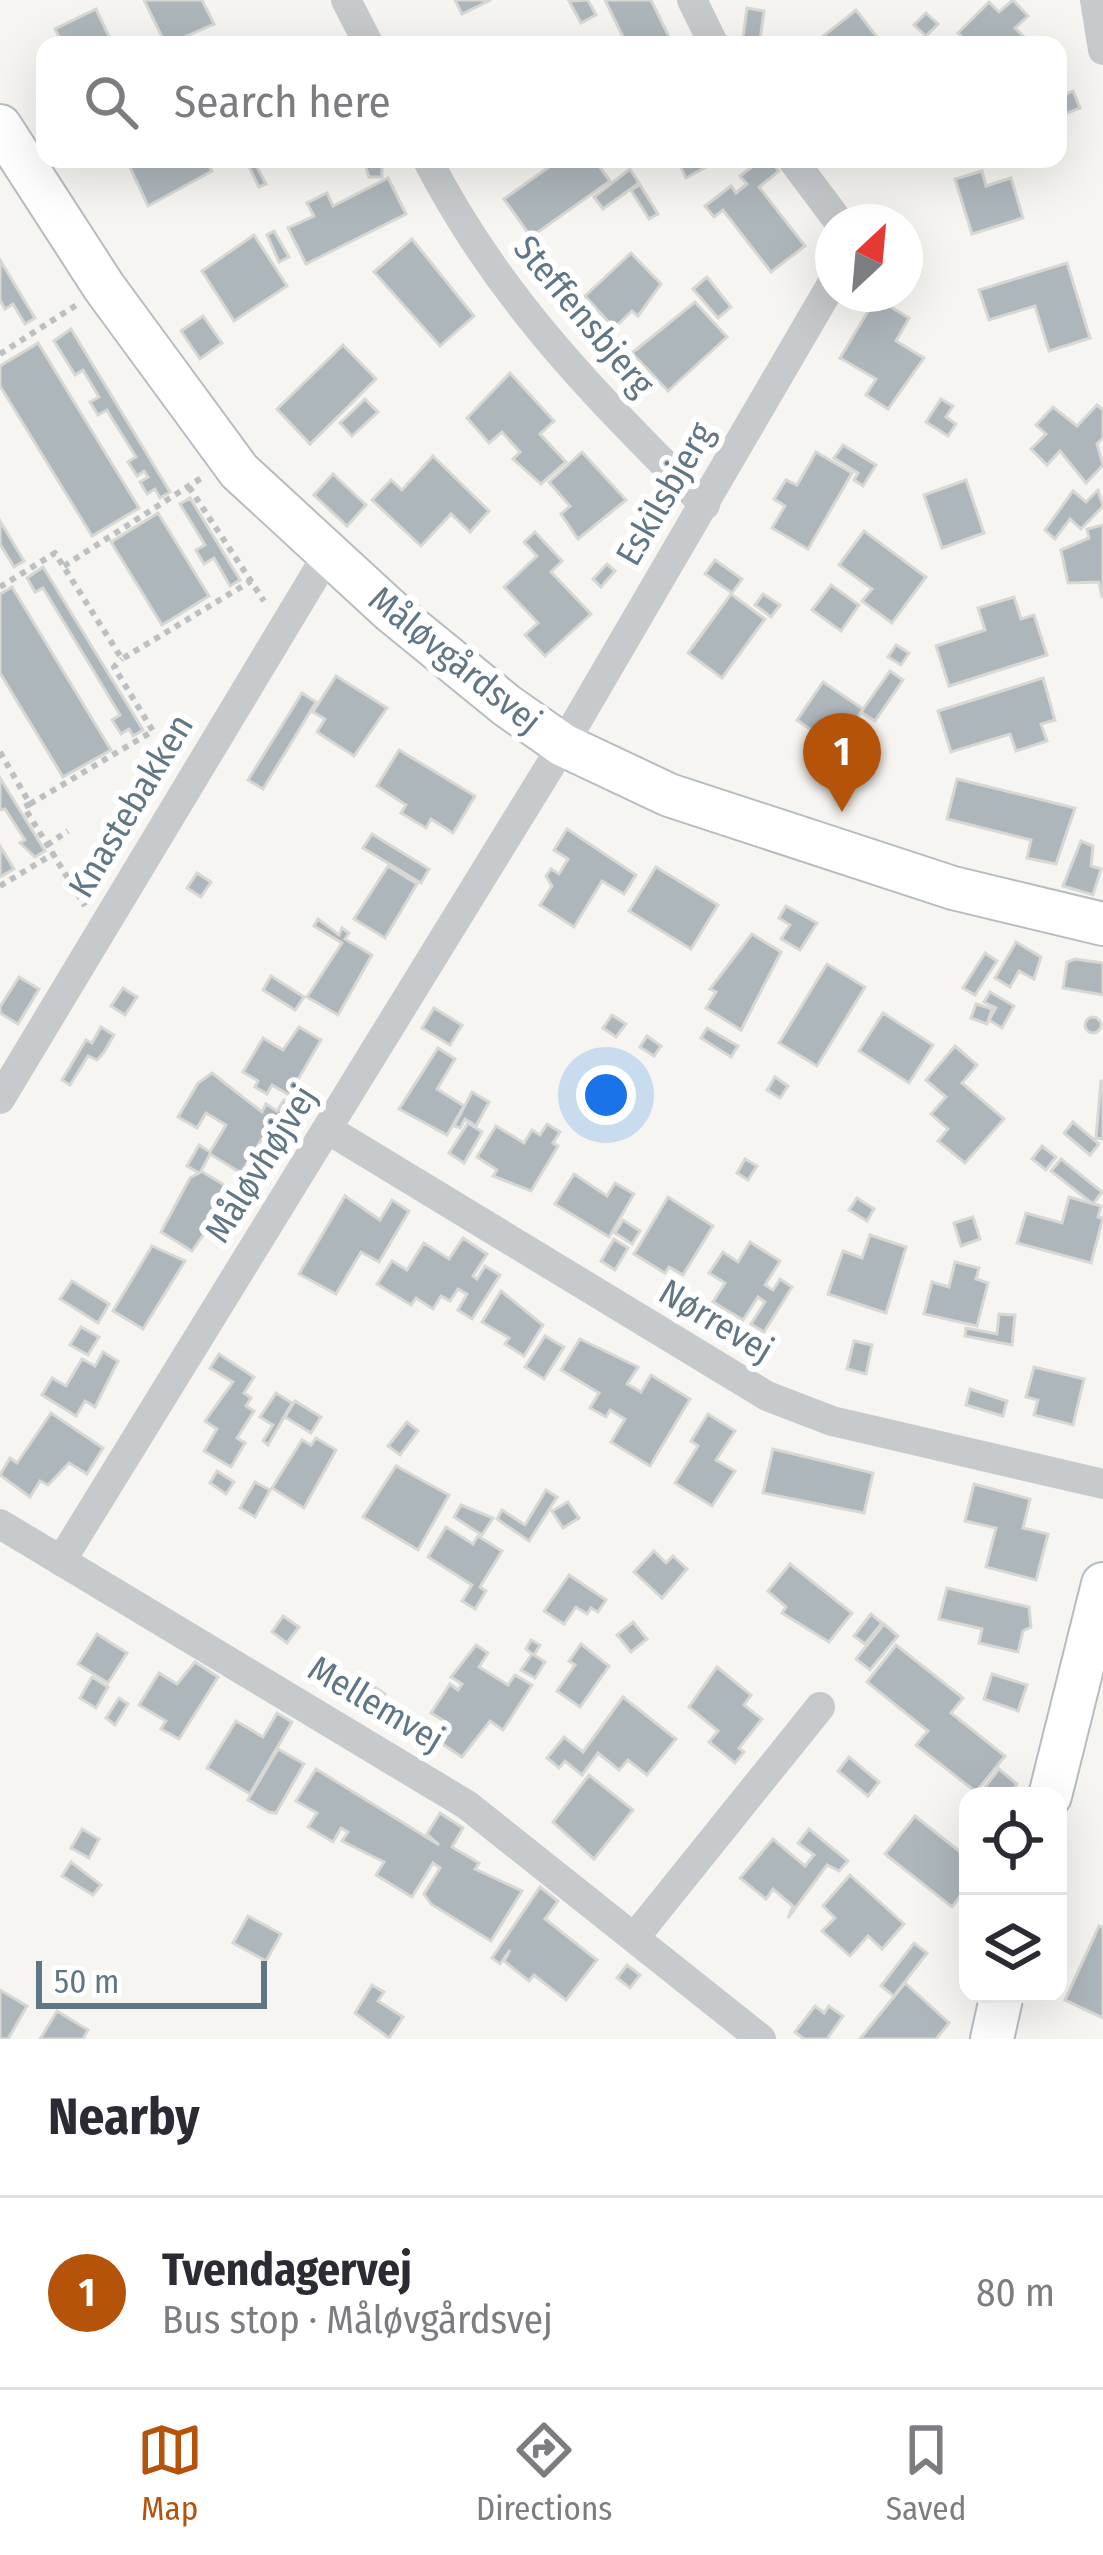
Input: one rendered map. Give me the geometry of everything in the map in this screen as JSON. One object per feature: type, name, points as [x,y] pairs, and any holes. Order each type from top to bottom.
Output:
[{"type":"street","points":[[346,0],[364,36]]},
{"type":"street","points":[[692,0],[710,36]]},
{"type":"street","points":[[1095,0],[1103,50]]},
{"type":"street","name":"Måløvgårdsvej","points":[[0,126],[104,286],[230,459],[328,554],[489,692],[563,745],[623,777],[810,844],[953,888],[1103,924]]},
{"type":"street","name":"Steffensbjerg","points":[[432,168],[465,232],[516,306],[590,390],[705,505]]},
{"type":"street","points":[[799,168],[825,204]]},
{"type":"street","name":"Eskilsbjerg","points":[[563,745],[816,312]]},
{"type":"street","name":"Knastebakken","points":[[0,1099],[328,554]]},
{"type":"street","name":"Måløvhøjvej","points":[[61,1561],[563,745]]},
{"type":"street","name":"Nørrevej","points":[[329,1130],[767,1396],[832,1420],[1103,1484]]},
{"type":"street","points":[[0,1524],[61,1561]]},
{"type":"street","name":"Mellemvej","points":[[61,1561],[467,1805],[761,2039]]},
{"type":"street","points":[[1052,1787],[1103,1584]]},
{"type":"street","points":[[634,1937],[820,1707]]},
{"type":"street","points":[[992,2039],[1000,2003]]},
{"type":"path","points":[[0,354],[104,286]]},
{"type":"path","points":[[64,566],[230,459]]},
{"type":"path","points":[[189,487],[283,629]]},
{"type":"path","points":[[0,587],[55,553],[122,659]]},
{"type":"path","points":[[100,932],[24,807],[153,730],[115,667],[251,581]]},
{"type":"path","points":[[135,701],[149,694]]},
{"type":"path","points":[[0,752],[30,804]]},
{"type":"path","points":[[47,845],[68,831]]},
{"type":"path","points":[[0,886],[53,854]]},
{"type":"building","points":[[144,0],[202,0],[214,24],[187,36],[162,36]]},
{"type":"building","points":[[455,0],[491,0],[462,14]]},
{"type":"building","points":[[588,0],[596,15],[581,23],[569,1]]},
{"type":"building","points":[[605,0],[651,0],[669,36],[623,36]]},
{"type":"building","points":[[1013,0],[1028,16],[1015,28],[1023,36],[958,33],[989,2],[999,12]]},
{"type":"building","points":[[747,8],[764,11],[761,36],[743,36]]},
{"type":"building","points":[[96,9],[109,36],[58,36],[55,29]]},
{"type":"building","points":[[856,10],[876,36],[823,36]]},
{"type":"building","points":[[926,13],[938,24],[926,36],[914,25]]},
{"type":"building","points":[[1073,91],[1080,108],[1067,113],[1067,94]]},
{"type":"building","points":[[130,168],[212,171],[148,206]]},
{"type":"building","points":[[250,168],[258,168],[266,184],[259,187]]},
{"type":"building","points":[[366,168],[382,168],[382,177],[369,177]]},
{"type":"building","points":[[547,168],[601,168],[610,181],[531,237],[504,199]]},
{"type":"building","points":[[681,168],[704,168],[686,178]]},
{"type":"building","points":[[750,168],[776,168],[779,171],[759,187],[805,246],[771,272],[723,210],[714,217],[705,206],[731,186],[736,193],[747,184],[740,176]]},
{"type":"building","points":[[630,169],[639,183],[603,209],[594,197]]},
{"type":"building","points":[[982,171],[986,186],[1011,178],[1023,218],[972,234],[955,179]]},
{"type":"building","points":[[388,178],[406,214],[306,264],[288,228],[314,216],[307,203],[327,193],[333,206]]},
{"type":"building","points":[[640,185],[658,214],[649,219],[631,190]]},
{"type":"building","points":[[274,231],[289,257],[279,262],[267,235]]},
{"type":"building","points":[[254,235],[287,286],[234,321],[202,271]]},
{"type":"building","points":[[412,239],[474,316],[440,346],[374,272]]},
{"type":"building","points":[[631,253],[661,284],[638,316],[632,311],[614,328],[585,296]]},
{"type":"building","points":[[0,260],[35,318],[25,324],[13,304],[5,309],[0,300]]},
{"type":"building","points":[[1067,263],[1090,338],[1049,351],[1035,306],[989,320],[979,290]]},
{"type":"building","points":[[707,277],[731,307],[718,318],[693,289]]},
{"type":"building","points":[[695,302],[727,337],[668,391],[632,353]]},
{"type":"building","points":[[868,312],[899,312],[909,318],[896,341],[924,358],[888,409],[866,395],[876,379],[840,358]]},
{"type":"building","points":[[203,316],[222,343],[200,359],[181,331]]},
{"type":"building","points":[[71,329],[170,492],[160,498],[155,489],[147,494],[140,482],[148,477],[144,471],[137,476],[128,462],[136,457],[107,410],[98,415],[90,402],[99,397],[83,370],[75,375],[54,341]]},
{"type":"building","points":[[38,343],[139,508],[92,536],[0,386],[0,366]]},
{"type":"building","points":[[343,345],[376,379],[310,444],[277,409]]},
{"type":"building","points":[[510,373],[554,421],[540,434],[566,462],[541,484],[513,459],[520,452],[502,432],[489,443],[467,418]]},
{"type":"building","points":[[365,399],[378,412],[352,436],[340,423]]},
{"type":"building","points":[[941,399],[953,406],[946,417],[956,424],[948,436],[926,422]]},
{"type":"building","points":[[1097,405],[1103,410],[1103,438],[1097,444],[1103,465],[1086,483],[1060,451],[1047,465],[1031,449],[1046,434],[1036,425],[1053,407],[1077,426]]},
{"type":"building","points":[[843,445],[876,465],[863,486],[854,480],[858,473],[834,458]]},
{"type":"building","points":[[582,452],[626,500],[578,539],[561,514],[570,506],[549,482]]},
{"type":"building","points":[[816,452],[852,473],[808,549],[772,528],[785,506],[774,499],[786,480],[797,485]]},
{"type":"building","points":[[433,456],[489,511],[470,532],[451,514],[421,546],[372,500],[391,480],[402,490]]},
{"type":"building","points":[[333,474],[366,505],[347,526],[314,495]]},
{"type":"building","points":[[966,480],[984,533],[942,548],[924,495]]},
{"type":"building","points":[[1098,490],[1103,506],[1081,529],[1070,519],[1055,539],[1045,530],[1073,491],[1086,502]]},
{"type":"building","points":[[190,498],[240,580],[230,586],[214,558],[204,564],[196,550],[205,545],[180,504]]},
{"type":"building","points":[[158,513],[209,596],[162,625],[111,542]]},
{"type":"building","points":[[0,521],[24,561],[14,567],[0,544]]},
{"type":"building","points":[[1103,525],[1102,597],[1099,582],[1068,583],[1061,550],[1089,538],[1087,529]]},
{"type":"building","points":[[864,531],[926,577],[892,623],[862,601],[872,589],[839,565]]},
{"type":"building","points":[[535,532],[562,561],[551,572],[591,614],[545,656],[525,635],[538,623],[504,587],[537,556],[524,542]]},
{"type":"building","points":[[715,560],[742,579],[732,593],[705,574]]},
{"type":"building","points":[[607,564],[615,571],[601,587],[593,579]]},
{"type":"building","points":[[43,567],[143,730],[133,736],[129,729],[121,734],[112,720],[120,715],[96,675],[43,588],[35,592],[27,578]]},
{"type":"building","points":[[831,585],[859,605],[841,631],[812,610]]},
{"type":"building","points":[[12,587],[111,750],[63,777],[0,673],[0,594]]},
{"type":"building","points":[[731,594],[765,619],[722,678],[688,653]]},
{"type":"building","points":[[763,594],[780,605],[771,617],[755,605]]},
{"type":"building","points":[[1014,597],[1021,619],[1034,615],[1047,655],[949,686],[936,646],[985,630],[978,608]]},
{"type":"building","points":[[896,645],[909,653],[901,665],[888,657]]},
{"type":"building","points":[[890,671],[903,680],[875,721],[861,712]]},
{"type":"building","points":[[336,676],[387,708],[354,756],[317,732],[325,719],[313,712]]},
{"type":"building","points":[[1043,678],[1055,720],[1041,724],[1047,741],[1016,751],[1010,734],[951,752],[938,711]]},
{"type":"building","points":[[823,682],[863,709],[837,748],[797,720]]},
{"type":"building","points":[[302,693],[316,702],[263,789],[248,780]]},
{"type":"building","points":[[399,750],[475,796],[453,833],[431,819],[426,828],[401,813],[406,805],[377,786]]},
{"type":"building","points":[[0,778],[45,851],[35,857],[20,843],[25,840],[5,809],[0,810]]},
{"type":"building","points":[[957,779],[1075,808],[1056,864],[1027,858],[1031,840],[947,819]]},
{"type":"building","points":[[567,829],[636,875],[624,894],[602,881],[574,927],[540,905],[552,886],[546,876],[551,869],[559,874],[568,859],[554,850]]},
{"type":"building","points":[[372,834],[429,869],[421,883],[363,848]]},
{"type":"building","points":[[1081,841],[1093,846],[1091,866],[1101,869],[1093,895],[1063,886]]},
{"type":"building","points":[[0,846],[14,869],[0,877]]},
{"type":"building","points":[[388,866],[417,884],[385,938],[354,919]]},
{"type":"building","points":[[656,867],[718,905],[691,949],[629,911]]},
{"type":"building","points":[[197,873],[211,882],[201,897],[187,888]]},
{"type":"building","points":[[786,906],[817,923],[800,950],[781,939],[790,925],[779,918]]},
{"type":"building","points":[[318,919],[339,935],[342,928],[349,933],[345,939],[372,955],[338,1015],[307,997],[342,943],[314,926]]},
{"type":"building","points":[[752,934],[781,952],[741,1030],[706,1008],[716,992],[710,989]]},
{"type":"building","points":[[1016,942],[1041,957],[1034,979],[1019,971],[1010,987],[995,978]]},
{"type":"building","points":[[985,953],[997,961],[975,995],[963,988]]},
{"type":"building","points":[[1067,962],[1103,963],[1103,995],[1063,988]]},
{"type":"building","points":[[827,964],[865,987],[817,1066],[779,1043]]},
{"type":"building","points":[[271,976],[304,997],[295,1010],[263,990]]},
{"type":"building","points":[[19,977],[39,989],[18,1024],[0,1013],[0,1007]]},
{"type":"building","points":[[123,988],[137,997],[125,1015],[111,1006]]},
{"type":"building","points":[[990,992],[1014,1006],[1002,1028],[989,1020],[996,1008],[984,1002]]},
{"type":"building","points":[[976,1004],[992,1009],[987,1024],[971,1018]]},
{"type":"building","points":[[434,1008],[462,1025],[450,1045],[422,1028]]},
{"type":"building","points":[[883,1013],[933,1045],[909,1083],[859,1051]]},
{"type":"building","points":[[612,1015],[626,1024],[616,1037],[603,1028]]},
{"type":"building","points":[[1093,1017],[1101,1025],[1093,1033],[1085,1025]]},
{"type":"building","points":[[101,1027],[114,1035],[104,1052],[97,1060],[88,1056],[70,1085],[62,1080],[86,1040],[92,1043]]},
{"type":"building","points":[[299,1027],[321,1040],[289,1095],[272,1085],[267,1094],[255,1087],[258,1081],[243,1072],[263,1038],[283,1050]]},
{"type":"building","points":[[707,1028],[738,1046],[731,1057],[701,1038]]},
{"type":"building","points":[[647,1036],[661,1046],[654,1056],[640,1047]]},
{"type":"building","points":[[955,1046],[977,1065],[962,1083],[1004,1119],[965,1163],[938,1141],[948,1129],[931,1114],[946,1097],[926,1080]]},
{"type":"building","points":[[438,1048],[455,1059],[437,1089],[464,1106],[447,1135],[399,1109]]},
{"type":"building","points":[[212,1073],[262,1112],[266,1104],[277,1111],[284,1100],[307,1114],[284,1151],[262,1139],[241,1173],[210,1154],[201,1171],[229,1188],[223,1199],[227,1201],[192,1251],[161,1232],[190,1178],[199,1173],[187,1166],[199,1145],[210,1152],[226,1125],[206,1113],[197,1128],[178,1117],[198,1083]]},
{"type":"building","points":[[775,1077],[788,1086],[780,1098],[767,1090]]},
{"type":"building","points":[[1103,1081],[1103,1139],[1096,1138]]},
{"type":"building","points":[[472,1092],[489,1102],[476,1126],[465,1119],[460,1128],[454,1126]]},
{"type":"building","points":[[1073,1122],[1099,1144],[1090,1155],[1064,1133]]},
{"type":"building","points":[[468,1123],[482,1132],[464,1163],[449,1153]]},
{"type":"building","points":[[547,1124],[560,1132],[553,1143],[558,1146],[531,1191],[493,1176],[497,1170],[477,1157],[496,1126],[524,1143],[532,1130],[540,1135]]},
{"type":"building","points":[[1042,1146],[1056,1157],[1046,1170],[1032,1159]]},
{"type":"building","points":[[745,1159],[757,1166],[748,1180],[737,1173]]},
{"type":"building","points":[[1061,1159],[1102,1192],[1093,1204],[1051,1171]]},
{"type":"building","points":[[574,1174],[607,1196],[615,1183],[634,1194],[609,1237],[555,1204]]},
{"type":"building","points":[[345,1196],[380,1220],[392,1200],[409,1211],[379,1262],[361,1252],[336,1294],[299,1274]]},
{"type":"building","points":[[668,1197],[713,1226],[683,1275],[669,1267],[665,1273],[634,1254]]},
{"type":"building","points":[[1069,1197],[1101,1206],[1098,1217],[1103,1218],[1091,1263],[1017,1243],[1026,1213],[1062,1223]]},
{"type":"building","points":[[857,1198],[874,1209],[867,1221],[849,1210]]},
{"type":"building","points":[[973,1217],[980,1239],[961,1246],[954,1223]]},
{"type":"building","points":[[623,1220],[640,1231],[632,1244],[615,1233]]},
{"type":"building","points":[[870,1235],[906,1247],[886,1313],[828,1294],[843,1251],[862,1258]]},
{"type":"building","points":[[463,1238],[487,1254],[473,1276],[477,1279],[485,1266],[500,1275],[472,1319],[458,1310],[467,1294],[458,1289],[450,1301],[441,1296],[433,1309],[416,1298],[411,1305],[377,1284],[392,1261],[407,1270],[424,1243],[449,1259]]},
{"type":"building","points":[[614,1239],[628,1248],[615,1270],[601,1261]]},
{"type":"building","points":[[750,1242],[780,1261],[765,1285],[773,1290],[780,1279],[792,1287],[764,1332],[751,1324],[765,1302],[758,1297],[743,1320],[713,1302],[725,1283],[709,1273],[723,1252],[738,1262]]},
{"type":"building","points":[[152,1246],[185,1261],[143,1329],[113,1311]]},
{"type":"building","points":[[955,1262],[979,1268],[976,1279],[988,1283],[977,1326],[924,1314],[932,1282],[949,1287]]},
{"type":"building","points":[[72,1281],[109,1304],[98,1323],[60,1299]]},
{"type":"building","points":[[501,1291],[543,1325],[524,1356],[505,1344],[509,1338],[482,1322]]},
{"type":"building","points":[[999,1314],[1015,1315],[1012,1345],[965,1336],[966,1328],[997,1334]]},
{"type":"building","points":[[81,1327],[99,1337],[88,1355],[70,1345]]},
{"type":"building","points":[[545,1336],[564,1347],[544,1379],[525,1367]]},
{"type":"building","points":[[580,1339],[638,1367],[627,1384],[641,1392],[651,1375],[690,1399],[650,1466],[611,1442],[625,1419],[610,1410],[606,1417],[590,1408],[599,1393],[561,1370]]},
{"type":"building","points":[[854,1341],[872,1345],[866,1374],[847,1369]]},
{"type":"building","points":[[103,1352],[118,1361],[95,1407],[85,1401],[76,1416],[42,1395],[52,1378],[66,1386],[82,1359],[95,1366]]},
{"type":"building","points":[[219,1354],[254,1377],[244,1393],[251,1398],[246,1406],[254,1411],[237,1438],[245,1443],[231,1467],[204,1451],[217,1429],[205,1421],[233,1382],[210,1368]]},
{"type":"building","points":[[1034,1367],[1084,1379],[1073,1425],[1034,1415],[1038,1400],[1026,1397]]},
{"type":"building","points":[[970,1389],[1007,1401],[1003,1416],[966,1405]]},
{"type":"building","points":[[276,1393],[292,1403],[268,1445],[263,1441],[273,1425],[260,1417]]},
{"type":"building","points":[[295,1401],[321,1417],[311,1433],[285,1417]]},
{"type":"building","points":[[51,1413],[103,1448],[87,1474],[69,1463],[48,1485],[40,1481],[30,1497],[0,1475],[10,1458],[17,1463]]},
{"type":"building","points":[[708,1414],[735,1431],[716,1460],[735,1471],[712,1506],[675,1483],[698,1446],[691,1441]]},
{"type":"building","points":[[407,1422],[418,1431],[400,1455],[388,1446]]},
{"type":"building","points":[[316,1438],[336,1450],[304,1508],[272,1488],[302,1440],[311,1445]]},
{"type":"building","points":[[773,1449],[873,1473],[864,1513],[763,1493]]},
{"type":"building","points":[[396,1466],[449,1495],[418,1550],[363,1517]]},
{"type":"building","points":[[217,1471],[234,1482],[226,1494],[210,1483]]},
{"type":"building","points":[[255,1482],[270,1490],[255,1517],[240,1508]]},
{"type":"building","points":[[974,1484],[1030,1499],[1023,1528],[1048,1534],[1036,1580],[986,1567],[996,1528],[965,1521]]},
{"type":"building","points":[[546,1490],[557,1497],[529,1541],[497,1519],[502,1510],[525,1525]]},
{"type":"building","points":[[568,1502],[579,1518],[563,1528],[552,1511]]},
{"type":"building","points":[[461,1505],[493,1518],[482,1535],[454,1517]]},
{"type":"building","points":[[446,1527],[473,1544],[478,1536],[502,1551],[480,1587],[486,1591],[475,1609],[462,1601],[472,1585],[428,1557]]},
{"type":"building","points":[[654,1551],[666,1563],[673,1556],[687,1569],[662,1598],[634,1572]]},
{"type":"building","points":[[790,1564],[852,1613],[829,1642],[782,1613],[786,1607],[768,1591]]},
{"type":"building","points":[[569,1575],[606,1600],[598,1612],[591,1608],[587,1614],[576,1607],[564,1624],[544,1611]]},
{"type":"building","points":[[947,1588],[1029,1607],[1031,1627],[1023,1631],[1018,1652],[979,1643],[982,1629],[939,1619]]},
{"type":"building","points":[[871,1614],[882,1623],[865,1644],[854,1636]]},
{"type":"building","points":[[283,1616],[299,1627],[287,1643],[272,1632]]},
{"type":"building","points":[[633,1622],[647,1639],[631,1652],[617,1635]]},
{"type":"building","points":[[884,1624],[898,1636],[870,1670],[856,1659]]},
{"type":"building","points":[[97,1634],[127,1653],[108,1683],[78,1664]]},
{"type":"building","points":[[531,1640],[540,1645],[534,1655],[545,1662],[535,1678],[521,1670],[532,1654],[526,1649]]},
{"type":"building","points":[[581,1644],[609,1666],[580,1707],[557,1691],[575,1665],[569,1661]]},
{"type":"building","points":[[476,1645],[488,1653],[479,1667],[508,1685],[515,1675],[532,1685],[503,1730],[490,1721],[462,1757],[438,1741],[449,1724],[431,1713],[450,1684],[458,1690],[462,1684],[451,1677]]},
{"type":"building","points":[[896,1645],[963,1698],[951,1713],[1005,1756],[980,1787],[970,1787],[916,1745],[928,1731],[867,1682]]},
{"type":"building","points":[[195,1662],[218,1677],[179,1739],[161,1729],[166,1721],[139,1705],[159,1673],[177,1684]]},
{"type":"building","points":[[717,1667],[751,1695],[744,1705],[762,1719],[739,1748],[744,1752],[735,1763],[709,1742],[718,1731],[689,1707]]},
{"type":"building","points":[[992,1674],[1027,1685],[1018,1711],[984,1699]]},
{"type":"building","points":[[92,1677],[108,1687],[96,1708],[80,1698]]},
{"type":"building","points":[[361,1678],[385,1694],[371,1717],[346,1701]]},
{"type":"building","points":[[623,1697],[676,1739],[647,1775],[628,1760],[619,1770],[598,1753],[582,1775],[565,1761],[559,1768],[547,1758],[564,1737],[583,1752]]},
{"type":"building","points":[[119,1698],[128,1704],[115,1725],[106,1718]]},
{"type":"building","points":[[277,1713],[292,1722],[250,1794],[207,1768],[236,1721],[263,1737]]},
{"type":"building","points":[[278,1749],[304,1764],[276,1813],[248,1800]]},
{"type":"building","points":[[849,1757],[879,1782],[868,1796],[838,1771]]},
{"type":"building","points":[[316,1769],[439,1845],[427,1834],[440,1813],[463,1828],[452,1847],[479,1863],[475,1869],[522,1891],[491,1941],[431,1904],[424,1894],[440,1868],[433,1863],[412,1897],[376,1875],[384,1862],[342,1841],[348,1832],[341,1828],[333,1842],[308,1827],[317,1813],[296,1801]]},
{"type":"building","points":[[999,1769],[1017,1784],[1015,1787],[985,1787]]},
{"type":"building","points":[[589,1775],[633,1810],[594,1859],[553,1822]]},
{"type":"building","points":[[915,1816],[959,1851],[959,1898],[952,1907],[885,1854]]},
{"type":"building","points":[[82,1829],[99,1839],[89,1858],[71,1848]]},
{"type":"building","points":[[809,1829],[848,1861],[839,1871],[827,1865],[788,1918],[793,1906],[773,1889],[766,1899],[740,1878],[773,1839],[805,1866],[814,1855],[798,1843]]},
{"type":"building","points":[[71,1862],[101,1885],[93,1895],[62,1876]]},
{"type":"building","points":[[850,1875],[904,1924],[882,1949],[868,1936],[850,1956],[822,1931],[835,1918],[823,1906]]},
{"type":"building","points":[[540,1887],[558,1901],[545,1919],[597,1960],[566,2000],[534,1975],[529,1981],[504,1961],[510,1950],[500,1964],[492,1958]]},
{"type":"building","points":[[248,1916],[281,1934],[266,1961],[233,1943]]},
{"type":"building","points":[[1099,1926],[1103,1927],[1103,2018],[1067,2001]]},
{"type":"building","points":[[914,1943],[927,1953],[894,1996],[881,1986]]},
{"type":"building","points":[[627,1965],[640,1975],[630,1988],[617,1978]]},
{"type":"building","points":[[905,1983],[949,2023],[936,2039],[860,2039]]},
{"type":"building","points":[[372,1985],[384,1992],[378,2001],[403,2017],[389,2038],[355,2013]]},
{"type":"building","points":[[0,1990],[27,2006],[8,2039],[0,2039]]},
{"type":"building","points":[[815,2006],[824,2013],[829,2006],[843,2016],[827,2039],[804,2039],[795,2032]]},
{"type":"building","points":[[57,2011],[88,2030],[83,2039],[40,2039]]},
{"type":"place","name":"Tvendagervej","points":[[842,812]]}]
